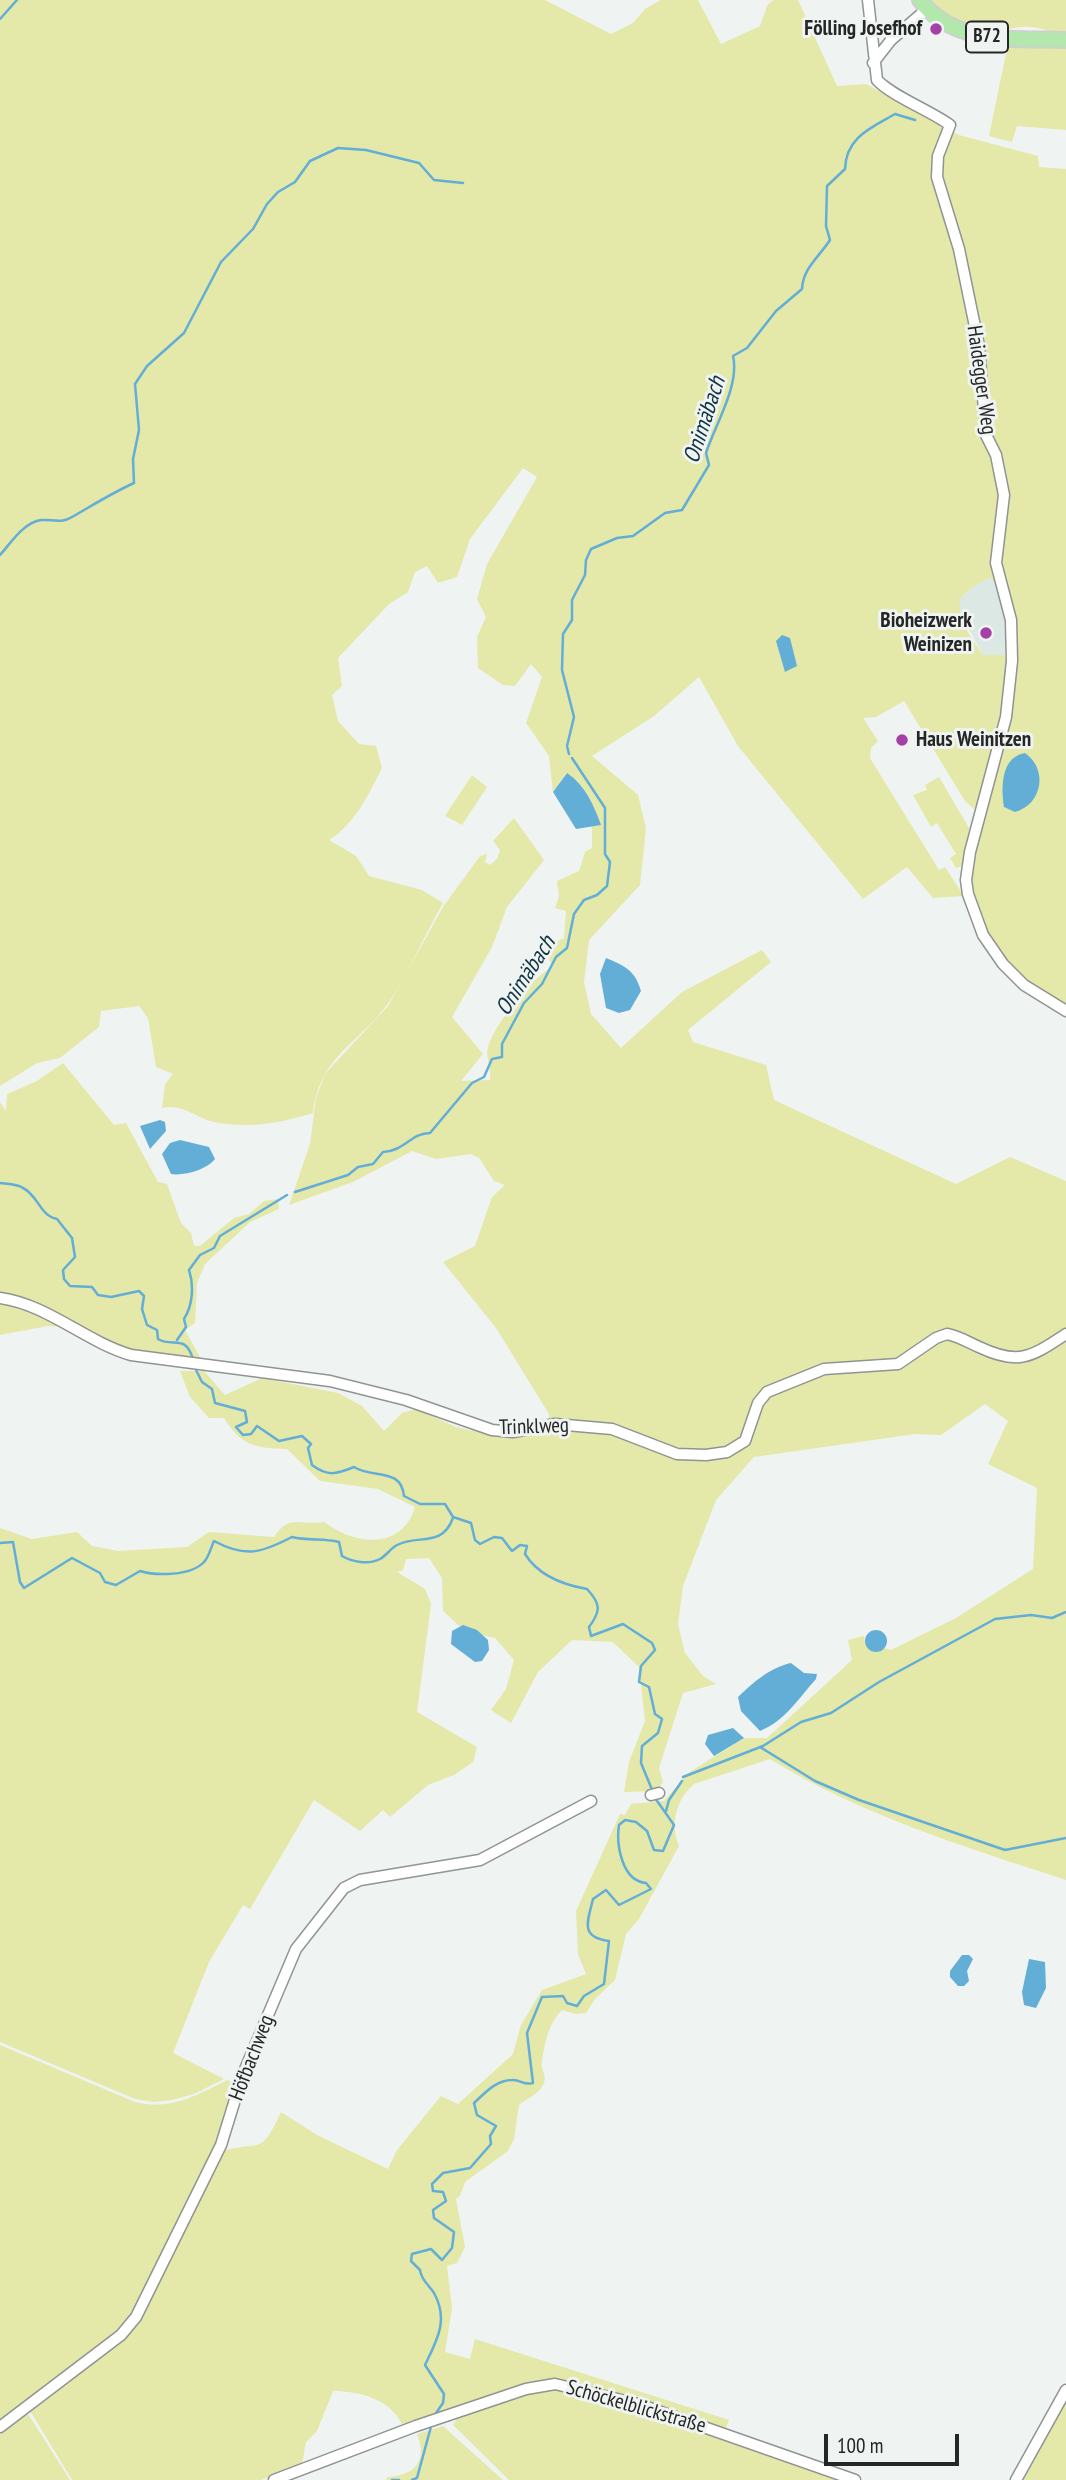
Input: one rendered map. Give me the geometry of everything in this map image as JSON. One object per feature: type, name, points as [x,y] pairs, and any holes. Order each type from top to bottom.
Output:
[{"type":"main road","name":"B72","points":[[923,4],[943,22],[975,35],[1066,40]]},
{"type":"street","points":[[868,0],[873,63]]},
{"type":"street","points":[[873,63],[923,4]]},
{"type":"street","name":"Haidegger Weg","points":[[873,63],[875,76],[885,89],[925,107],[950,125],[938,156],[937,177],[959,249],[979,346],[986,435],[996,455],[1004,495],[996,563],[1011,620],[1012,661],[1006,717],[970,852],[967,887],[975,919],[1003,964],[1024,985],[1066,1011]]},
{"type":"street","name":"Trinklweg","points":[[0,1298],[40,1308],[120,1352],[183,1363],[330,1381],[407,1400],[492,1430],[513,1432],[555,1424],[612,1429],[628,1433],[660,1450],[677,1454],[706,1455],[727,1452],[745,1441],[758,1403],[767,1392],[824,1369],[898,1364],[936,1338],[947,1334],[996,1355],[1010,1359],[1022,1358],[1037,1353],[1066,1334]]},
{"type":"street","name":"Höfbachweg","points":[[0,2427],[121,2335],[136,2317],[221,2145],[243,2074],[296,1949],[344,1888],[360,1880],[480,1860],[591,1801]]},
{"type":"street","name":"Schöckelblickstraße","points":[[274,2480],[416,2426],[534,2387],[567,2385],[650,2407],[855,2480]]},
{"type":"street","points":[[1016,2480],[1066,2390]]},
{"type":"shaded area","points":[[990,577],[1000,588],[1005,610],[1005,655],[983,655],[959,611],[959,600],[971,588]]},
{"type":"green space","points":[[0,0],[545,0],[611,34],[633,23],[645,9],[661,0],[698,0],[721,44],[760,26],[768,4],[774,0],[798,0],[837,86],[866,84],[959,135],[1038,156],[1039,167],[1066,169],[1066,1011],[1030,989],[999,959],[986,942],[969,903],[967,860],[1000,742],[1011,665],[1008,609],[990,577],[971,588],[959,600],[962,623],[983,655],[1005,655],[1007,663],[1002,714],[979,807],[974,809],[965,801],[904,701],[876,717],[863,718],[878,741],[871,748],[870,758],[939,870],[945,867],[964,896],[933,898],[907,867],[863,899],[738,746],[699,677],[654,716],[592,756],[638,795],[646,828],[640,885],[589,940],[584,982],[591,1014],[621,1048],[682,992],[762,950],[771,962],[688,1030],[693,1042],[766,1065],[774,1100],[956,1184],[1010,1157],[1066,1181],[1066,1880],[952,1842],[877,1813],[840,1797],[770,1759],[694,1784],[683,1797],[676,1812],[675,1829],[679,1846],[639,1919],[626,1934],[615,1980],[595,1999],[586,2013],[576,2014],[562,2010],[557,2015],[544,2047],[544,2083],[536,2093],[519,2105],[514,2139],[508,2151],[465,2182],[460,2196],[456,2199],[465,2247],[457,2263],[447,2266],[452,2308],[445,2352],[470,2359],[475,2339],[729,2420],[725,2431],[639,2400],[562,2380],[533,2383],[449,2414],[402,2424],[390,2408],[373,2398],[333,2391],[317,2431],[306,2442],[302,2464],[261,2480],[72,2480],[29,2409],[126,2336],[148,2305],[222,2151],[253,2146],[264,2141],[281,2112],[317,2135],[388,2169],[397,2150],[441,2096],[458,2104],[513,2054],[521,2025],[542,1990],[586,1974],[578,1954],[576,1911],[620,1814],[625,1815],[631,1804],[664,1801],[688,1773],[744,1738],[767,1738],[852,1660],[848,1640],[864,1636],[865,1643],[873,1652],[884,1648],[891,1650],[956,1618],[1033,1569],[1037,1488],[988,1464],[1008,1421],[985,1404],[941,1435],[915,1434],[754,1457],[716,1500],[683,1586],[678,1624],[685,1653],[703,1676],[716,1684],[683,1693],[659,1768],[663,1782],[656,1791],[624,1792],[629,1762],[645,1721],[639,1667],[613,1642],[572,1640],[538,1672],[511,1723],[491,1710],[506,1689],[514,1660],[495,1638],[466,1632],[443,1611],[442,1578],[429,1558],[406,1559],[403,1570],[397,1572],[425,1589],[431,1604],[417,1712],[477,1747],[473,1762],[454,1775],[428,1785],[390,1817],[383,1810],[360,1831],[314,1800],[250,1909],[243,1905],[209,1962],[173,2053],[224,2079],[194,2094],[172,2100],[154,2102],[135,2099],[0,2042],[0,1528],[32,1539],[77,1532],[92,1546],[118,1551],[187,1547],[209,1532],[274,1537],[285,1525],[296,1522],[324,1522],[349,1536],[376,1540],[400,1531],[409,1521],[415,1507],[378,1489],[320,1481],[287,1449],[250,1444],[237,1435],[224,1418],[209,1418],[190,1397],[180,1371],[204,1371],[225,1395],[262,1378],[338,1393],[362,1406],[384,1431],[402,1413],[416,1409],[456,1427],[502,1437],[548,1429],[549,1414],[496,1328],[443,1262],[475,1246],[492,1197],[505,1185],[494,1181],[479,1158],[471,1154],[436,1159],[412,1151],[353,1182],[289,1205],[310,1144],[316,1099],[313,1113],[289,1120],[252,1125],[214,1122],[182,1109],[162,1108],[165,1084],[173,1074],[156,1067],[148,1018],[139,1006],[101,1011],[99,1027],[60,1058],[37,1063],[0,1086]],"holes":[[[523,468],[537,477],[487,564],[477,599],[486,617],[477,637],[478,668],[503,685],[515,686],[531,664],[542,677],[526,723],[549,756],[553,792],[566,773],[584,789],[598,817],[600,825],[592,826],[592,848],[585,852],[579,871],[557,881],[559,896],[555,908],[566,911],[564,938],[545,948],[553,966],[525,991],[492,1037],[487,1051],[490,1080],[461,1081],[483,1054],[452,1017],[492,947],[507,907],[544,860],[514,818],[493,841],[500,850],[497,859],[490,865],[485,862],[487,854],[480,856],[443,907],[388,1006],[326,1073],[391,999],[443,903],[422,890],[369,876],[356,856],[329,840],[353,817],[382,768],[376,746],[359,744],[338,721],[332,695],[342,686],[338,658],[389,604],[408,592],[415,572],[427,566],[438,583],[457,577],[470,539]]]},
{"type":"green space","points":[[928,0],[1066,0],[1066,34],[1034,27],[1002,30],[971,27],[943,15]]},
{"type":"green space","points":[[1008,44],[1066,48],[1066,130],[1017,126],[1012,142],[989,136]]},
{"type":"green space","points":[[472,775],[487,787],[462,825],[445,816]]},
{"type":"green space","points":[[939,777],[969,828],[965,865],[956,868],[950,858],[956,854],[937,823],[931,827],[913,795],[927,790],[925,785]]},
{"type":"green space","points":[[63,1063],[114,1125],[126,1123],[158,1182],[167,1184],[181,1223],[191,1233],[194,1246],[200,1246],[234,1218],[249,1214],[264,1201],[278,1199],[279,1209],[250,1222],[205,1264],[197,1283],[195,1323],[185,1330],[201,1359],[131,1353],[0,1295],[0,1102],[6,1111],[7,1094],[37,1081]]},
{"type":"green space","points":[[0,1300],[22,1304],[75,1333],[64,1327],[48,1326],[0,1335]]},
{"type":"green space","points":[[100,1346],[171,1366],[118,1356]]},
{"type":"green space","points":[[0,2045],[135,2102],[172,2103],[228,2080],[237,2086],[212,2154],[149,2289],[120,2332],[0,2422]]},
{"type":"green space","points":[[555,2388],[609,2399],[843,2480],[509,2480],[453,2425],[457,2419],[527,2392]]},
{"type":"green space","points":[[1066,2399],[1066,2480],[1021,2480]]},
{"type":"green space","points":[[25,2411],[70,2480],[0,2480],[0,2431]]},
{"type":"green space","points":[[443,2426],[503,2480],[386,2480],[412,2470],[417,2465],[421,2452],[417,2434]]},
{"type":"water","points":[[782,635],[790,638],[797,666],[785,672],[776,641]]},
{"type":"water","points":[[1025,753],[1037,768],[1039,786],[1032,802],[1015,812],[1004,807],[1004,774],[1011,760]]},
{"type":"water","points":[[567,773],[579,783],[588,796],[601,825],[576,829],[553,792]]},
{"type":"water","points":[[606,958],[628,970],[639,984],[641,991],[630,1010],[619,1013],[606,1008],[600,974]]},
{"type":"water","points":[[160,1120],[165,1122],[166,1131],[150,1149],[140,1126]]},
{"type":"water","points":[[180,1140],[209,1147],[215,1159],[195,1171],[171,1174],[162,1154],[170,1143]]},
{"type":"water","points":[[463,1625],[477,1630],[488,1640],[489,1650],[482,1661],[475,1662],[451,1644],[452,1631]]},
{"type":"water","points":[[876,1630],[884,1633],[887,1641],[884,1649],[876,1652],[868,1649],[865,1641],[868,1633]]},
{"type":"water","points":[[791,1663],[804,1673],[817,1674],[816,1679],[784,1715],[760,1731],[741,1711],[738,1697],[768,1673]]},
{"type":"water","points":[[733,1728],[744,1738],[714,1756],[705,1744],[708,1735]]},
{"type":"water","points":[[962,1955],[969,1955],[973,1959],[967,1971],[969,1981],[964,1986],[958,1986],[950,1977],[950,1971]]},
{"type":"water","points":[[1029,1959],[1045,1962],[1046,1988],[1036,2008],[1024,2005],[1022,1992]]},
{"type":"waterway","points":[[0,19],[17,0]]},
{"type":"waterway","name":"Onimäbach","points":[[569,754],[567,746],[574,717],[562,670],[563,634],[572,620],[572,600],[585,575],[586,560],[591,549],[617,538],[633,536],[665,513],[682,510],[709,465],[706,453],[730,392],[733,356],[747,348],[776,311],[802,289],[808,269],[830,240],[826,226],[827,186],[845,169],[850,149],[861,135],[895,114],[915,120]]},
{"type":"waterway","points":[[0,555],[29,525],[41,520],[68,519],[134,483],[133,459],[139,430],[135,384],[147,366],[184,333],[221,262],[253,229],[267,204],[278,192],[295,182],[310,161],[338,148],[366,150],[419,163],[434,180],[463,183]]},
{"type":"waterway","name":"Onimäbach","points":[[295,1192],[348,1175],[358,1167],[373,1164],[383,1152],[397,1149],[418,1136],[430,1133],[472,1083],[484,1077],[492,1059],[502,1057],[502,1044],[524,1003],[542,984],[556,957],[567,948],[574,914],[584,900],[597,895],[607,886],[610,862],[605,854],[605,808],[572,758]]},
{"type":"waterway","points":[[0,1183],[28,1191],[72,1238],[75,1257],[63,1270],[64,1279],[70,1286],[92,1287],[98,1295],[111,1297],[139,1291],[144,1296],[142,1309],[147,1325],[157,1330],[158,1339],[186,1346],[193,1359]]},
{"type":"waterway","name":"Onimäbach","points":[[177,1340],[186,1327],[184,1319],[191,1301],[192,1282],[189,1270],[200,1255],[214,1248],[220,1236],[287,1195]]},
{"type":"waterway","points":[[194,1366],[202,1382],[212,1389],[215,1403],[245,1411],[247,1422],[236,1427],[243,1435],[251,1434],[257,1426],[279,1441],[302,1436],[311,1444],[308,1448],[312,1465],[323,1471],[337,1473],[354,1467],[392,1477],[402,1487],[404,1496],[420,1504],[445,1504],[453,1517],[471,1523],[475,1540],[480,1544],[494,1537],[502,1538],[512,1551],[520,1545],[527,1546],[525,1554],[537,1568],[561,1582],[587,1589],[598,1608],[589,1627],[591,1636],[623,1624],[652,1643],[655,1650],[641,1666],[639,1682],[649,1687],[655,1714],[662,1719],[658,1733],[642,1746],[641,1763],[653,1792]]},
{"type":"waterway","points":[[0,1543],[13,1542],[20,1582],[24,1588],[72,1558],[100,1573],[105,1582],[116,1585],[140,1571],[164,1574],[198,1567],[206,1560],[214,1541],[235,1550],[245,1551],[262,1550],[292,1537],[333,1541],[339,1542],[342,1556],[371,1562],[382,1558],[397,1545],[436,1537],[443,1533],[453,1518]]},
{"type":"waterway","points":[[683,1777],[763,1746],[801,1722],[831,1713],[879,1682],[995,1619],[1031,1615],[1052,1618],[1066,1612]]},
{"type":"waterway","points":[[760,1747],[815,1781],[859,1800],[1005,1850],[1066,1838]]},
{"type":"waterway","points":[[666,1811],[669,1800],[682,1781]]},
{"type":"waterway","points":[[434,2416],[443,2403],[444,2394],[425,2365],[440,2330],[441,2312],[434,2293],[411,2261],[412,2254],[431,2249],[442,2260],[452,2248],[454,2232],[434,2218],[433,2210],[446,2201],[443,2192],[433,2191],[432,2184],[443,2173],[470,2168],[491,2144],[490,2136],[496,2126],[477,2115],[474,2103],[501,2082],[515,2080],[533,2083],[527,2033],[542,1997],[563,1996],[567,2003],[577,2006],[584,1996],[604,1984],[609,1941],[599,1939],[589,1932],[588,1921],[593,1899],[606,1890],[619,1905],[651,1889],[646,1883],[631,1876],[626,1869],[622,1861],[618,1833],[619,1825],[625,1820],[636,1822],[647,1831],[654,1850],[663,1851],[674,1825],[655,1798]]},
{"type":"waterway","points":[[412,2480],[417,2478],[432,2423]]},
{"type":"waterway","points":[[392,2480],[399,2480]]},
{"type":"place","name":"Fölling Josefhof","points":[[936,29]]},
{"type":"place","name":"Bioheizwerk Weinizen","points":[[986,633]]},
{"type":"place","name":"Haus Weinitzen","points":[[902,740]]}]
